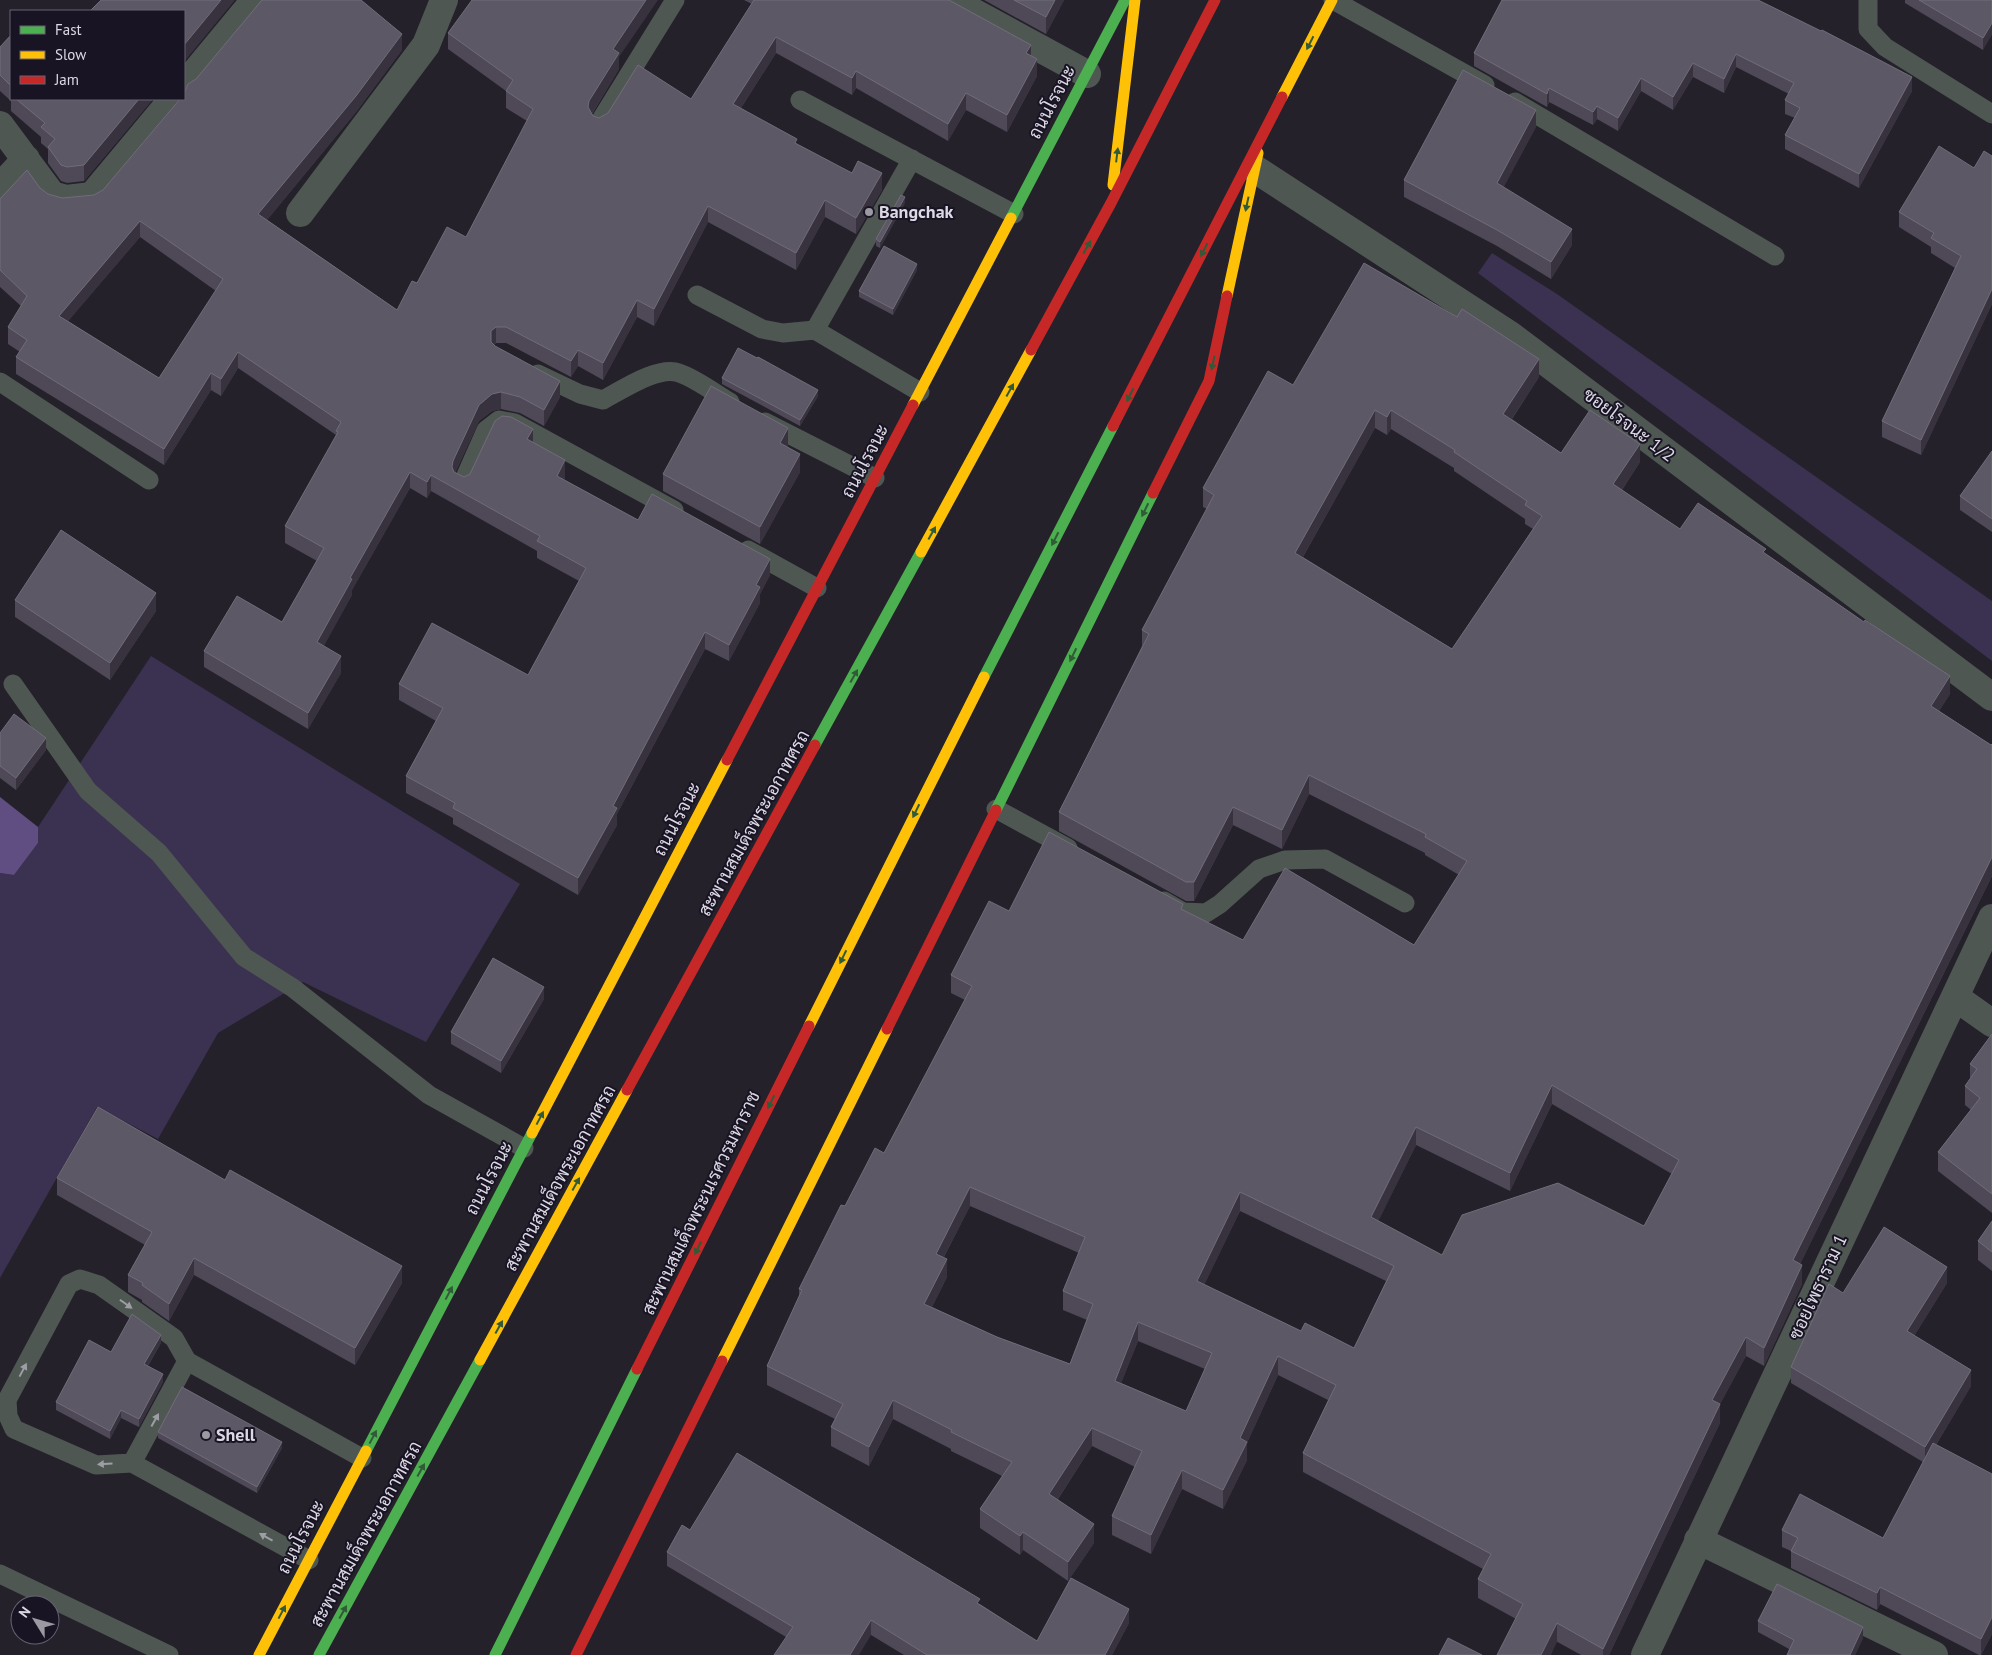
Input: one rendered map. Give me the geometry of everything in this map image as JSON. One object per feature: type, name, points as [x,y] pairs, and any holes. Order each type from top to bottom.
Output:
[{"type":"main road","name":"ถนนโรจนะ","points":[[259,1655],[1125,0]]},
{"type":"main road","points":[[1111,203],[1136,0]]},
{"type":"main road","points":[[1111,203],[1215,0]]},
{"type":"main road","points":[[576,1655],[1209,381],[1261,139],[1333,0]]},
{"type":"main road","name":"สะพานสมเด็จพระนเรศวรมหาราช","points":[[496,1655],[937,768],[1261,139]]},
{"type":"main road","name":"สะพานสมเด็จพระเอกาทศรถ","points":[[319,1655],[1111,203]]},
{"type":"street","points":[[185,85],[255,0]]},
{"type":"street","points":[[300,213],[426,45],[444,0]]},
{"type":"street","points":[[951,0],[1087,74]]},
{"type":"street","points":[[0,125],[52,195],[66,199],[92,196],[172,100]]},
{"type":"street","points":[[0,187],[26,159]]},
{"type":"street","name":"ซอยโรจนะ 1/2","points":[[1254,168],[1510,335],[1992,697]]},
{"type":"street","name":"ซอยโพธาราม 1","points":[[1645,1655],[1992,918]]},
{"type":"street","points":[[1955,997],[1992,1023]]},
{"type":"street","points":[[1698,1540],[1934,1655]]},
{"type":"lane","points":[[599,123],[675,0]]},
{"type":"lane","points":[[1333,0],[1561,128],[1775,256]]},
{"type":"lane","points":[[1868,0],[1868,29],[1885,47],[1992,114]]},
{"type":"lane","points":[[800,100],[1014,214]]},
{"type":"lane","points":[[815,330],[912,159]]},
{"type":"lane","points":[[697,295],[762,328],[782,333],[815,330],[920,392]]},
{"type":"lane","points":[[526,368],[580,394],[603,400],[647,377],[665,371],[679,372],[748,413],[876,478]]},
{"type":"lane","points":[[0,382],[149,480]]},
{"type":"lane","points":[[463,482],[486,430],[499,420],[515,424],[688,517]]},
{"type":"lane","points":[[731,541],[818,588]]},
{"type":"lane","points":[[13,684],[88,791],[159,853],[244,957],[293,988],[429,1095],[524,1148]]},
{"type":"lane","points":[[996,809],[1081,856]]},
{"type":"lane","points":[[1149,893],[1182,912],[1206,913],[1220,904],[1259,869],[1285,860],[1325,859],[1405,903]]},
{"type":"lane","points":[[309,1560],[132,1463],[96,1465],[14,1429],[8,1416],[7,1400],[69,1284],[80,1279],[99,1285],[174,1338],[187,1361],[362,1458]]},
{"type":"lane","points":[[132,1463],[187,1361]]},
{"type":"lane","points":[[0,1574],[169,1655]]},
{"type":"shaded area","points":[[1492,253],[1557,294],[1992,601],[1992,661],[1478,273]]},
{"type":"shaded area","points":[[151,656],[520,884],[426,1042],[303,982],[218,1033],[158,1139],[97,1107],[0,1278],[0,873],[14,875],[38,843],[38,827]]},
{"type":"shaded area","points":[[0,797],[38,827],[38,843],[14,875],[0,873]]},
{"type":"building","points":[[101,0],[221,0],[185,44],[185,10],[91,10]]},
{"type":"building","points":[[262,0],[361,0],[402,34],[356,96],[258,214],[397,310],[412,281],[417,283],[447,227],[466,237],[533,109],[506,91],[513,80],[448,33],[472,0],[646,0],[613,49],[619,53],[589,101],[588,107],[593,116],[599,118],[608,113],[638,65],[691,99],[754,0],[949,0],[1031,45],[1026,53],[1037,59],[1007,115],[966,93],[948,124],[856,71],[852,78],[776,37],[733,104],[797,139],[795,143],[852,173],[858,161],[882,173],[856,218],[825,200],[796,253],[708,206],[654,309],[637,300],[603,363],[578,350],[571,361],[506,327],[496,327],[491,331],[491,342],[495,346],[560,381],[544,410],[520,397],[501,392],[492,394],[479,405],[453,461],[452,467],[454,472],[464,477],[470,474],[495,421],[502,416],[511,417],[533,429],[527,439],[565,460],[557,476],[638,520],[652,494],[770,559],[756,585],[760,587],[729,645],[705,632],[613,806],[617,808],[578,878],[453,808],[455,803],[406,776],[443,708],[399,684],[432,623],[528,675],[586,568],[537,541],[540,536],[431,475],[427,482],[410,472],[350,578],[352,579],[317,642],[341,656],[308,713],[204,651],[237,596],[282,622],[324,548],[285,526],[338,432],[336,431],[341,422],[238,352],[221,379],[211,373],[164,449],[16,357],[27,340],[8,327],[27,296],[0,270],[0,199],[27,170],[40,188],[48,194],[62,198],[94,195],[103,190],[179,100],[185,100],[185,92],[188,84],[196,79]],"holes":[[[140,221],[223,279],[159,378],[59,316]]]},
{"type":"building","points":[[1014,0],[1055,0],[1046,17]]},
{"type":"building","points":[[1502,0],[1758,0],[1822,30],[1912,77],[1859,174],[1785,135],[1800,108],[1785,100],[1794,83],[1736,54],[1724,79],[1693,63],[1673,97],[1641,78],[1618,118],[1597,106],[1593,112],[1549,88],[1547,94],[1474,53]]},
{"type":"building","points":[[1919,0],[1992,0],[1992,23],[1983,38]]},
{"type":"building","points":[[10,36],[10,85],[0,75],[0,47]]},
{"type":"building","points":[[1463,70],[1536,110],[1497,183],[1572,229],[1551,262],[1497,230],[1404,180]]},
{"type":"building","points":[[17,100],[138,100],[84,165],[67,167],[61,165],[48,147],[55,139],[41,127],[45,123]]},
{"type":"building","points":[[1939,146],[1974,168],[1984,151],[1992,156],[1992,289],[1921,440],[1882,421],[1961,256],[1931,238],[1934,233],[1899,212]]},
{"type":"building","points":[[901,195],[905,197],[880,242],[876,239]]},
{"type":"building","points":[[884,246],[917,264],[893,309],[859,291]]},
{"type":"building","points":[[1364,263],[1457,317],[1462,309],[1539,359],[1503,414],[1561,453],[1590,410],[1640,444],[1613,484],[1680,529],[1698,503],[1766,549],[1763,552],[1864,622],[1865,620],[1950,676],[1931,706],[1992,744],[1992,857],[1793,1260],[1802,1265],[1764,1348],[1746,1337],[1712,1400],[1720,1404],[1603,1649],[1557,1623],[1541,1655],[1497,1655],[1523,1604],[1478,1579],[1491,1554],[1303,1453],[1336,1385],[1278,1356],[1240,1438],[1247,1442],[1223,1490],[1182,1470],[1151,1535],[1112,1516],[1142,1451],[1092,1428],[1049,1494],[1094,1524],[1068,1562],[1023,1532],[1020,1536],[980,1509],[1012,1462],[951,1432],[952,1430],[893,1400],[869,1447],[831,1427],[843,1404],[767,1366],[802,1290],[799,1289],[841,1205],[845,1206],[875,1148],[884,1153],[972,986],[951,975],[989,901],[1009,911],[1049,832],[1183,904],[1181,909],[1243,940],[1285,868],[1414,945],[1467,861],[1425,837],[1426,834],[1309,775],[1282,830],[1233,807],[1194,882],[1186,882],[1059,812],[1149,634],[1142,630],[1214,495],[1203,488],[1268,371],[1293,385]],"holes":[[[1375,410],[1387,417],[1391,410],[1455,450],[1454,452],[1527,501],[1525,505],[1542,516],[1452,649],[1295,553]],[[1552,1085],[1679,1160],[1644,1226],[1558,1183],[1462,1215],[1442,1255],[1371,1217],[1416,1127],[1510,1173]],[[970,1187],[1085,1237],[1063,1291],[1093,1304],[1070,1364],[997,1337],[924,1304],[947,1259],[936,1254]],[[1240,1192],[1394,1266],[1354,1348],[1305,1323],[1301,1331],[1197,1281]],[[1138,1322],[1212,1353],[1186,1411],[1115,1381]]]},
{"type":"building","points":[[738,348],[818,390],[800,420],[722,378]]},
{"type":"building","points":[[711,386],[788,428],[780,443],[800,454],[760,527],[663,474]]},
{"type":"building","points":[[1992,451],[1992,519],[1960,496]]},
{"type":"building","points":[[61,530],[156,593],[110,663],[15,600]]},
{"type":"building","points":[[14,714],[46,738],[16,778],[0,766],[0,733]]},
{"type":"building","points":[[493,958],[544,987],[501,1061],[451,1032]]},
{"type":"building","points":[[1992,1034],[1992,1194],[1938,1152],[1980,1098],[1965,1086],[1977,1069],[1970,1064]]},
{"type":"building","points":[[98,1107],[225,1180],[230,1170],[402,1266],[355,1348],[194,1258],[169,1304],[142,1285],[143,1283],[128,1275],[152,1232],[57,1178]]},
{"type":"building","points":[[1992,1221],[1992,1252],[1978,1241]]},
{"type":"building","points":[[1884,1227],[1947,1267],[1907,1331],[1971,1370],[1925,1447],[1791,1367],[1829,1284],[1843,1293]]},
{"type":"building","points":[[132,1314],[161,1335],[144,1364],[163,1374],[139,1419],[121,1410],[110,1431],[56,1402],[89,1340],[111,1352]]},
{"type":"building","name":"Shell","points":[[182,1387],[282,1442],[257,1487],[158,1432]]},
{"type":"building","points":[[1933,1443],[1992,1474],[1992,1617],[1981,1639],[1880,1587],[1877,1593],[1791,1551],[1798,1538],[1782,1530],[1800,1494],[1883,1538]]},
{"type":"building","points":[[737,1453],[980,1599],[977,1603],[1037,1641],[1071,1578],[1129,1609],[1105,1655],[927,1655],[871,1620],[850,1655],[774,1655],[793,1627],[667,1552],[682,1525],[690,1530]]},
{"type":"building","points":[[1777,1584],[1863,1627],[1850,1655],[1787,1655],[1794,1640],[1758,1621]]},
{"type":"building","points":[[1448,1638],[1482,1655],[1439,1655]]},
{"type":"traffic: fast","points":[[1011,218],[1125,0]]},
{"type":"traffic: fast","points":[[984,677],[1113,426]]},
{"type":"traffic: fast","points":[[996,810],[1153,493]]},
{"type":"traffic: fast","points":[[815,745],[921,552]]},
{"type":"traffic: fast","points":[[366,1451],[532,1133]]},
{"type":"traffic: fast","points":[[319,1655],[480,1360]]},
{"type":"traffic: fast","points":[[495,1655],[637,1369]]},
{"type":"traffic: slow","points":[[1113,185],[1135,0]]},
{"type":"traffic: slow","points":[[1282,97],[1332,0]]},
{"type":"traffic: slow","points":[[1227,296],[1258,153]]},
{"type":"traffic: slow","points":[[913,405],[1011,218]]},
{"type":"traffic: slow","points":[[921,552],[1031,350]]},
{"type":"traffic: slow","points":[[809,1026],[984,677]]},
{"type":"traffic: slow","points":[[532,1133],[727,760]]},
{"type":"traffic: slow","points":[[722,1361],[887,1029]]},
{"type":"traffic: slow","points":[[480,1360],[627,1090]]},
{"type":"traffic: slow","points":[[259,1655],[366,1451]]},
{"type":"traffic: jam","points":[[1031,350],[1111,203],[1215,0]]},
{"type":"traffic: jam","points":[[1113,426],[1282,97]]},
{"type":"traffic: jam","points":[[1153,493],[1209,381],[1227,296]]},
{"type":"traffic: jam","points":[[727,760],[913,405]]},
{"type":"traffic: jam","points":[[627,1090],[815,745]]},
{"type":"traffic: jam","points":[[887,1029],[996,810]]},
{"type":"traffic: jam","points":[[637,1369],[809,1026]]},
{"type":"traffic: jam","points":[[576,1655],[722,1361]]},
{"type":"place","name":"Bangchak","points":[[869,212]]},
{"type":"place","name":"Shell","points":[[206,1435]]}]
